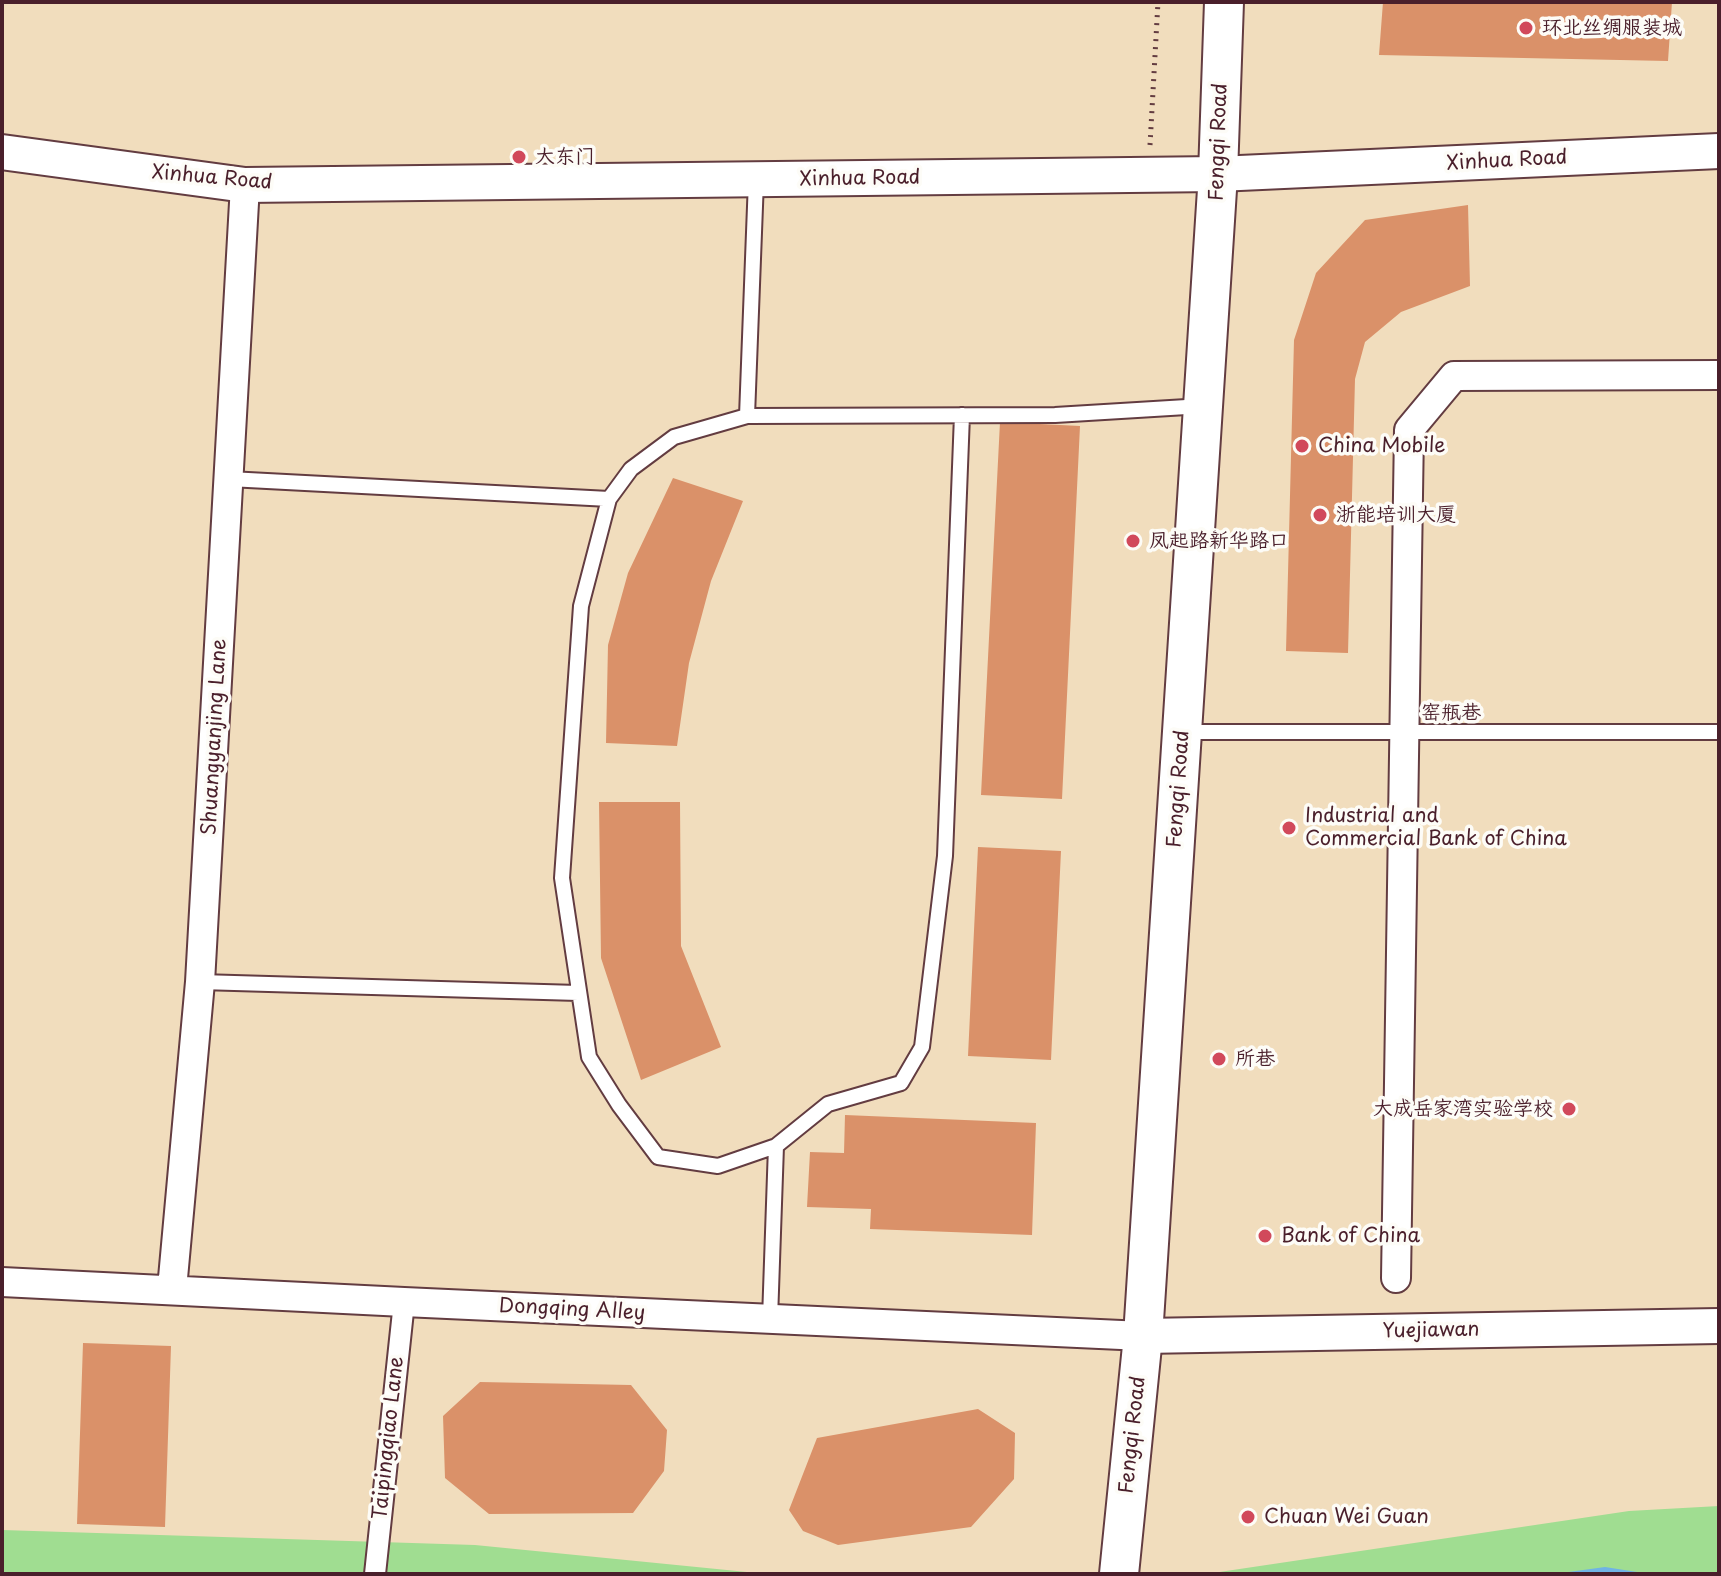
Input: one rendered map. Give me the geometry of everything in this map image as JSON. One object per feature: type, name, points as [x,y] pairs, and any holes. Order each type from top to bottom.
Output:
[{"type":"main road","name":"Fengqi Road","points":[[1119,1574],[1143,1336],[1218,174],[1224,2]]},
{"type":"street","name":"Xinhua Road","points":[[2,152],[245,185],[1149,176],[1719,151]]},
{"type":"street","name":"Shuangyanjing Lane","points":[[172,1289],[200,982],[245,185]]},
{"type":"street","points":[[1396,1278],[1409,430],[1454,376],[1719,375]]},
{"type":"street","name":"Dongqing Alley","points":[[2,1282],[1143,1336]]},
{"type":"street","name":"Taipingqiao Lane","points":[[375,1574],[404,1302]]},
{"type":"street","name":"Yuejiawan","points":[[1143,1336],[1719,1326]]},
{"type":"lane","points":[[747,416],[756,180]]},
{"type":"lane","points":[[962,415],[945,856],[922,1047],[901,1083],[828,1104],[776,1146],[718,1166],[658,1157],[619,1105],[589,1057],[562,878],[581,606],[609,499],[631,469],[674,437],[747,416],[962,415],[1055,415],[1203,406]]},
{"type":"lane","points":[[229,479],[609,499]]},
{"type":"lane","name":"窑瓶巷","points":[[1183,732],[1719,732]]},
{"type":"lane","points":[[200,982],[578,993]]},
{"type":"lane","points":[[770,1319],[776,1146]]},
{"type":"path","points":[[1149,176],[1158,2]]},
{"type":"green space","points":[[1719,1506],[1719,1574],[1206,1574],[1629,1511]]},
{"type":"green space","points":[[2,1530],[475,1545],[767,1574],[2,1574]]},
{"type":"water","points":[[1605,1567],[1650,1574],[1554,1574]]},
{"type":"building","name":"环北丝绸服装城","points":[[1383,2],[1672,2],[1668,61],[1379,55]]},
{"type":"building","name":"浙能培训大厦","points":[[1468,205],[1470,286],[1401,312],[1365,342],[1355,379],[1348,653],[1286,651],[1294,340],[1316,273],[1365,220]]},
{"type":"building","points":[[1000,422],[1080,426],[1062,799],[981,795]]},
{"type":"building","points":[[673,478],[743,501],[711,581],[689,663],[677,746],[606,743],[608,645],[628,573]]},
{"type":"building","points":[[599,802],[680,802],[681,946],[721,1047],[641,1080],[601,958]]},
{"type":"building","points":[[978,847],[1061,851],[1051,1060],[968,1056]]},
{"type":"building","points":[[845,1115],[1036,1123],[1032,1235],[870,1229],[871,1209],[807,1207],[810,1152],[844,1153]]},
{"type":"building","points":[[83,1343],[171,1346],[165,1527],[77,1524]]},
{"type":"building","points":[[480,1382],[631,1385],[667,1430],[664,1471],[633,1513],[489,1514],[445,1478],[443,1416]]},
{"type":"building","points":[[978,1409],[1015,1433],[1014,1479],[971,1527],[838,1545],[803,1531],[789,1510],[817,1438]]},
{"type":"place","name":"环北丝绸服装城","points":[[1526,28]]},
{"type":"place","name":"大东门","points":[[519,157]]},
{"type":"place","name":"China Mobile","points":[[1302,446]]},
{"type":"place","name":"浙能培训大厦","points":[[1320,515]]},
{"type":"place","name":"凤起路新华路口","points":[[1133,541]]},
{"type":"place","name":"Industrial and Commercial Bank of China","points":[[1289,828]]},
{"type":"place","name":"所巷","points":[[1219,1059]]},
{"type":"place","name":"大成岳家湾实验学校","points":[[1569,1109]]},
{"type":"place","name":"Bank of China","points":[[1265,1236]]},
{"type":"place","name":"Chuan Wei Guan","points":[[1248,1517]]}]
